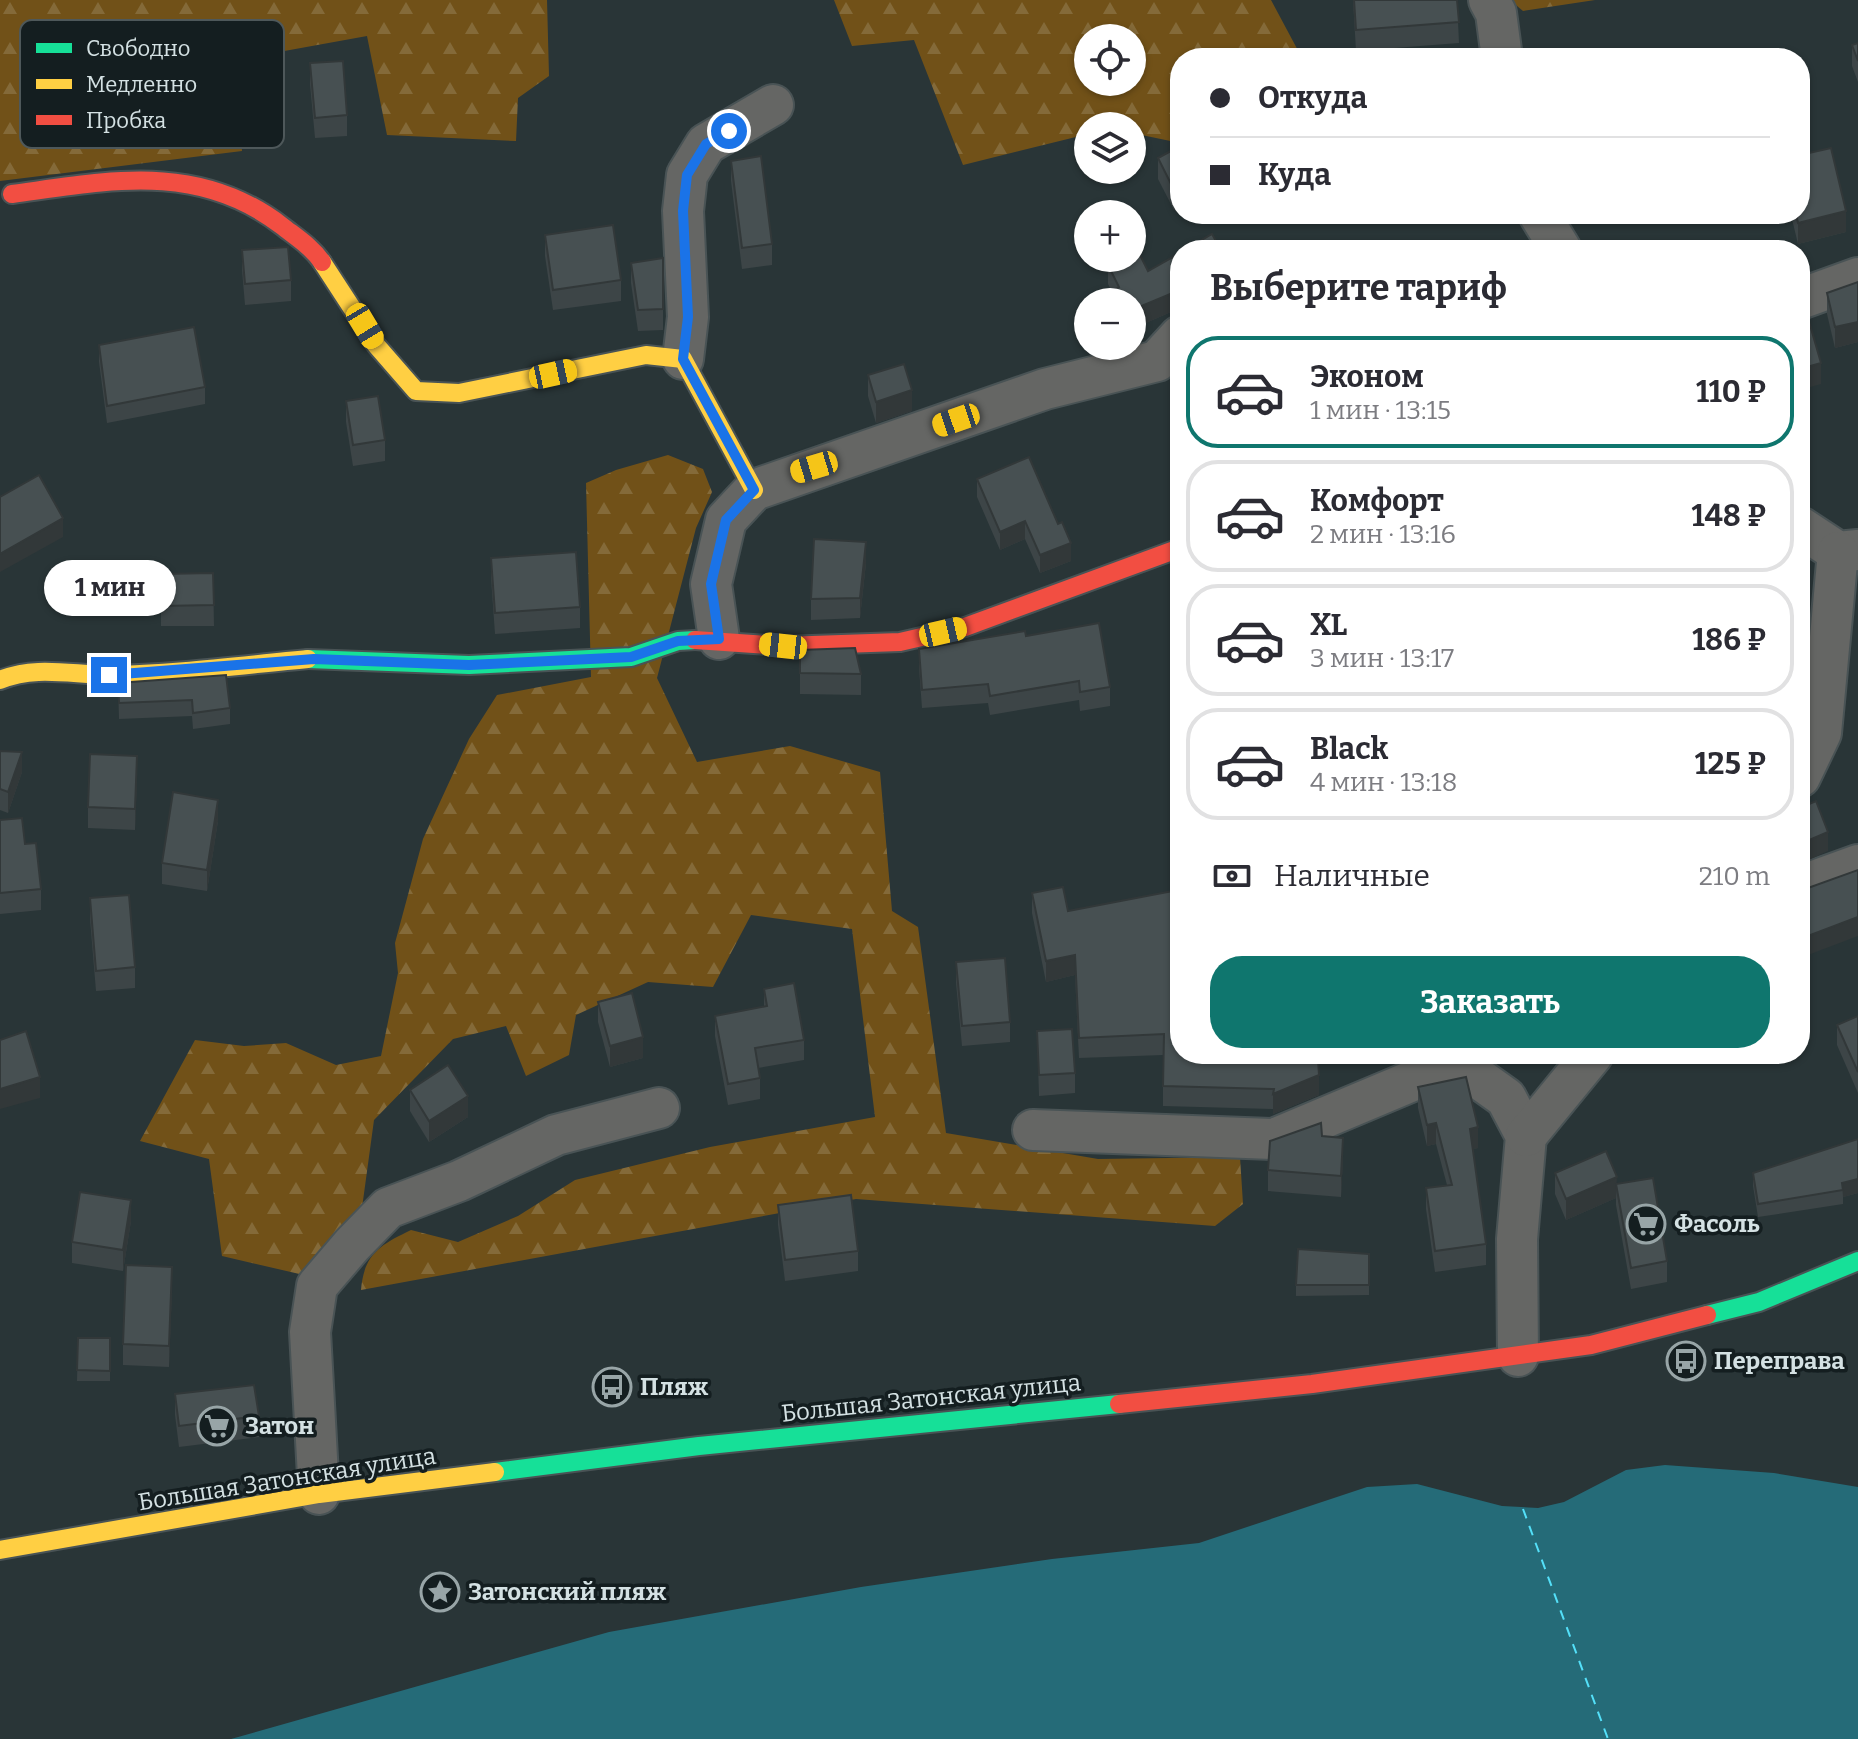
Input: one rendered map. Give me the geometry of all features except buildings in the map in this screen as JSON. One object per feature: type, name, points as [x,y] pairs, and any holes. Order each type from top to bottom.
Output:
[{"type":"street","points":[[1489,0],[1496,13],[1501,48]]},
{"type":"street","points":[[754,490],[683,359],[688,317],[683,211],[687,175],[706,144],[773,105]]},
{"type":"street","points":[[12,194],[132,178],[207,187],[266,214],[316,253],[376,345],[416,391],[459,393],[646,355],[683,359]]},
{"type":"street","points":[[1810,295],[1858,278]]},
{"type":"street","points":[[719,639],[711,584],[726,520],[754,490],[1045,389],[1157,361],[1170,347]]},
{"type":"street","points":[[1810,532],[1848,551],[1821,733],[1810,756]]},
{"type":"street","points":[[0,680],[17,673],[62,671],[109,675],[314,659],[469,665],[617,658],[631,657],[678,641],[719,639],[783,646],[900,642],[965,627],[1170,552]]},
{"type":"street","points":[[1810,882],[1858,865]]},
{"type":"street","points":[[1526,1136],[1585,1064]]},
{"type":"street","points":[[1033,1130],[1274,1139],[1412,1081],[1464,1068],[1506,1098],[1526,1136],[1517,1239],[1518,1356]]},
{"type":"street","points":[[319,1494],[310,1332],[317,1286],[352,1245],[388,1208],[459,1181],[556,1135],[659,1108]]},
{"type":"street","name":"Большая Затонская улица","points":[[0,1550],[319,1494],[699,1446],[1312,1384],[1591,1345],[1759,1302],[1858,1261]]},
{"type":"green space","points":[[0,0],[547,0],[549,76],[518,98],[516,141],[387,135],[367,36],[284,51],[284,20],[20,20],[20,148],[242,148],[242,151],[0,181]]},
{"type":"green space","points":[[834,0],[1271,0],[1297,48],[1170,48],[1170,141],[1146,136],[1146,112],[1074,112],[1074,137],[963,165],[914,40],[852,46]]},
{"type":"green space","points":[[1510,0],[1595,0],[1523,11]]},
{"type":"green space","points":[[668,455],[703,469],[712,492],[696,528],[657,678],[697,762],[790,746],[880,772],[892,911],[918,927],[946,1133],[1098,1159],[1240,1157],[1243,1204],[1215,1226],[856,1199],[361,1290],[370,1259],[382,1246],[411,1230],[458,1242],[518,1216],[575,1180],[710,1147],[875,1117],[852,929],[751,915],[713,987],[648,982],[576,1015],[569,1055],[526,1076],[506,1026],[453,1039],[374,1120],[362,1208],[308,1276],[222,1256],[209,1159],[140,1141],[195,1040],[244,1046],[286,1043],[336,1065],[381,1056],[398,973],[395,943],[423,839],[469,739],[497,695],[591,677],[586,483],[616,470]]},
{"type":"water","points":[[1665,1465],[1774,1473],[1858,1487],[1858,1739],[231,1739],[609,1632],[861,1587],[1052,1559],[1199,1543],[1367,1487],[1417,1484],[1502,1506],[1538,1508],[1564,1502],[1626,1470]]},
{"type":"ferry route","points":[[1523,1509],[1608,1739]]},
{"type":"traffic: fast","points":[[308,659],[469,665],[631,657],[678,641],[695,640]]},
{"type":"traffic: fast","points":[[1707,1315],[1759,1302],[1858,1261]]},
{"type":"traffic: fast","points":[[495,1472],[699,1446],[1119,1404]]},
{"type":"traffic: slow","points":[[322,262],[376,345],[416,391],[459,393],[646,355],[683,359],[754,490]]},
{"type":"traffic: slow","points":[[0,680],[41,672],[135,674],[308,659]]},
{"type":"traffic: slow","points":[[0,1550],[319,1494],[495,1472]]},
{"type":"traffic: jam","points":[[12,194],[117,181],[185,184],[218,192],[250,205],[298,238],[322,262]]},
{"type":"traffic: jam","points":[[695,640],[783,646],[900,642],[965,627],[1170,552]]},
{"type":"traffic: jam","points":[[1119,1404],[1312,1384],[1591,1345],[1707,1315]]},
{"type":"place","name":"Фасоль","points":[[1646,1224]]},
{"type":"place","name":"Переправа","points":[[1686,1361]]},
{"type":"place","name":"Пляж","points":[[612,1387]]},
{"type":"place","name":"Затон","points":[[217,1426]]},
{"type":"place","name":"Затонский пляж","points":[[440,1592]]},
{"type":"route","points":[[109,675],[314,659],[469,665],[631,657],[678,641],[719,639],[711,584],[726,520],[754,490],[683,359],[688,317],[683,211],[687,175],[706,144],[729,131]]}]
